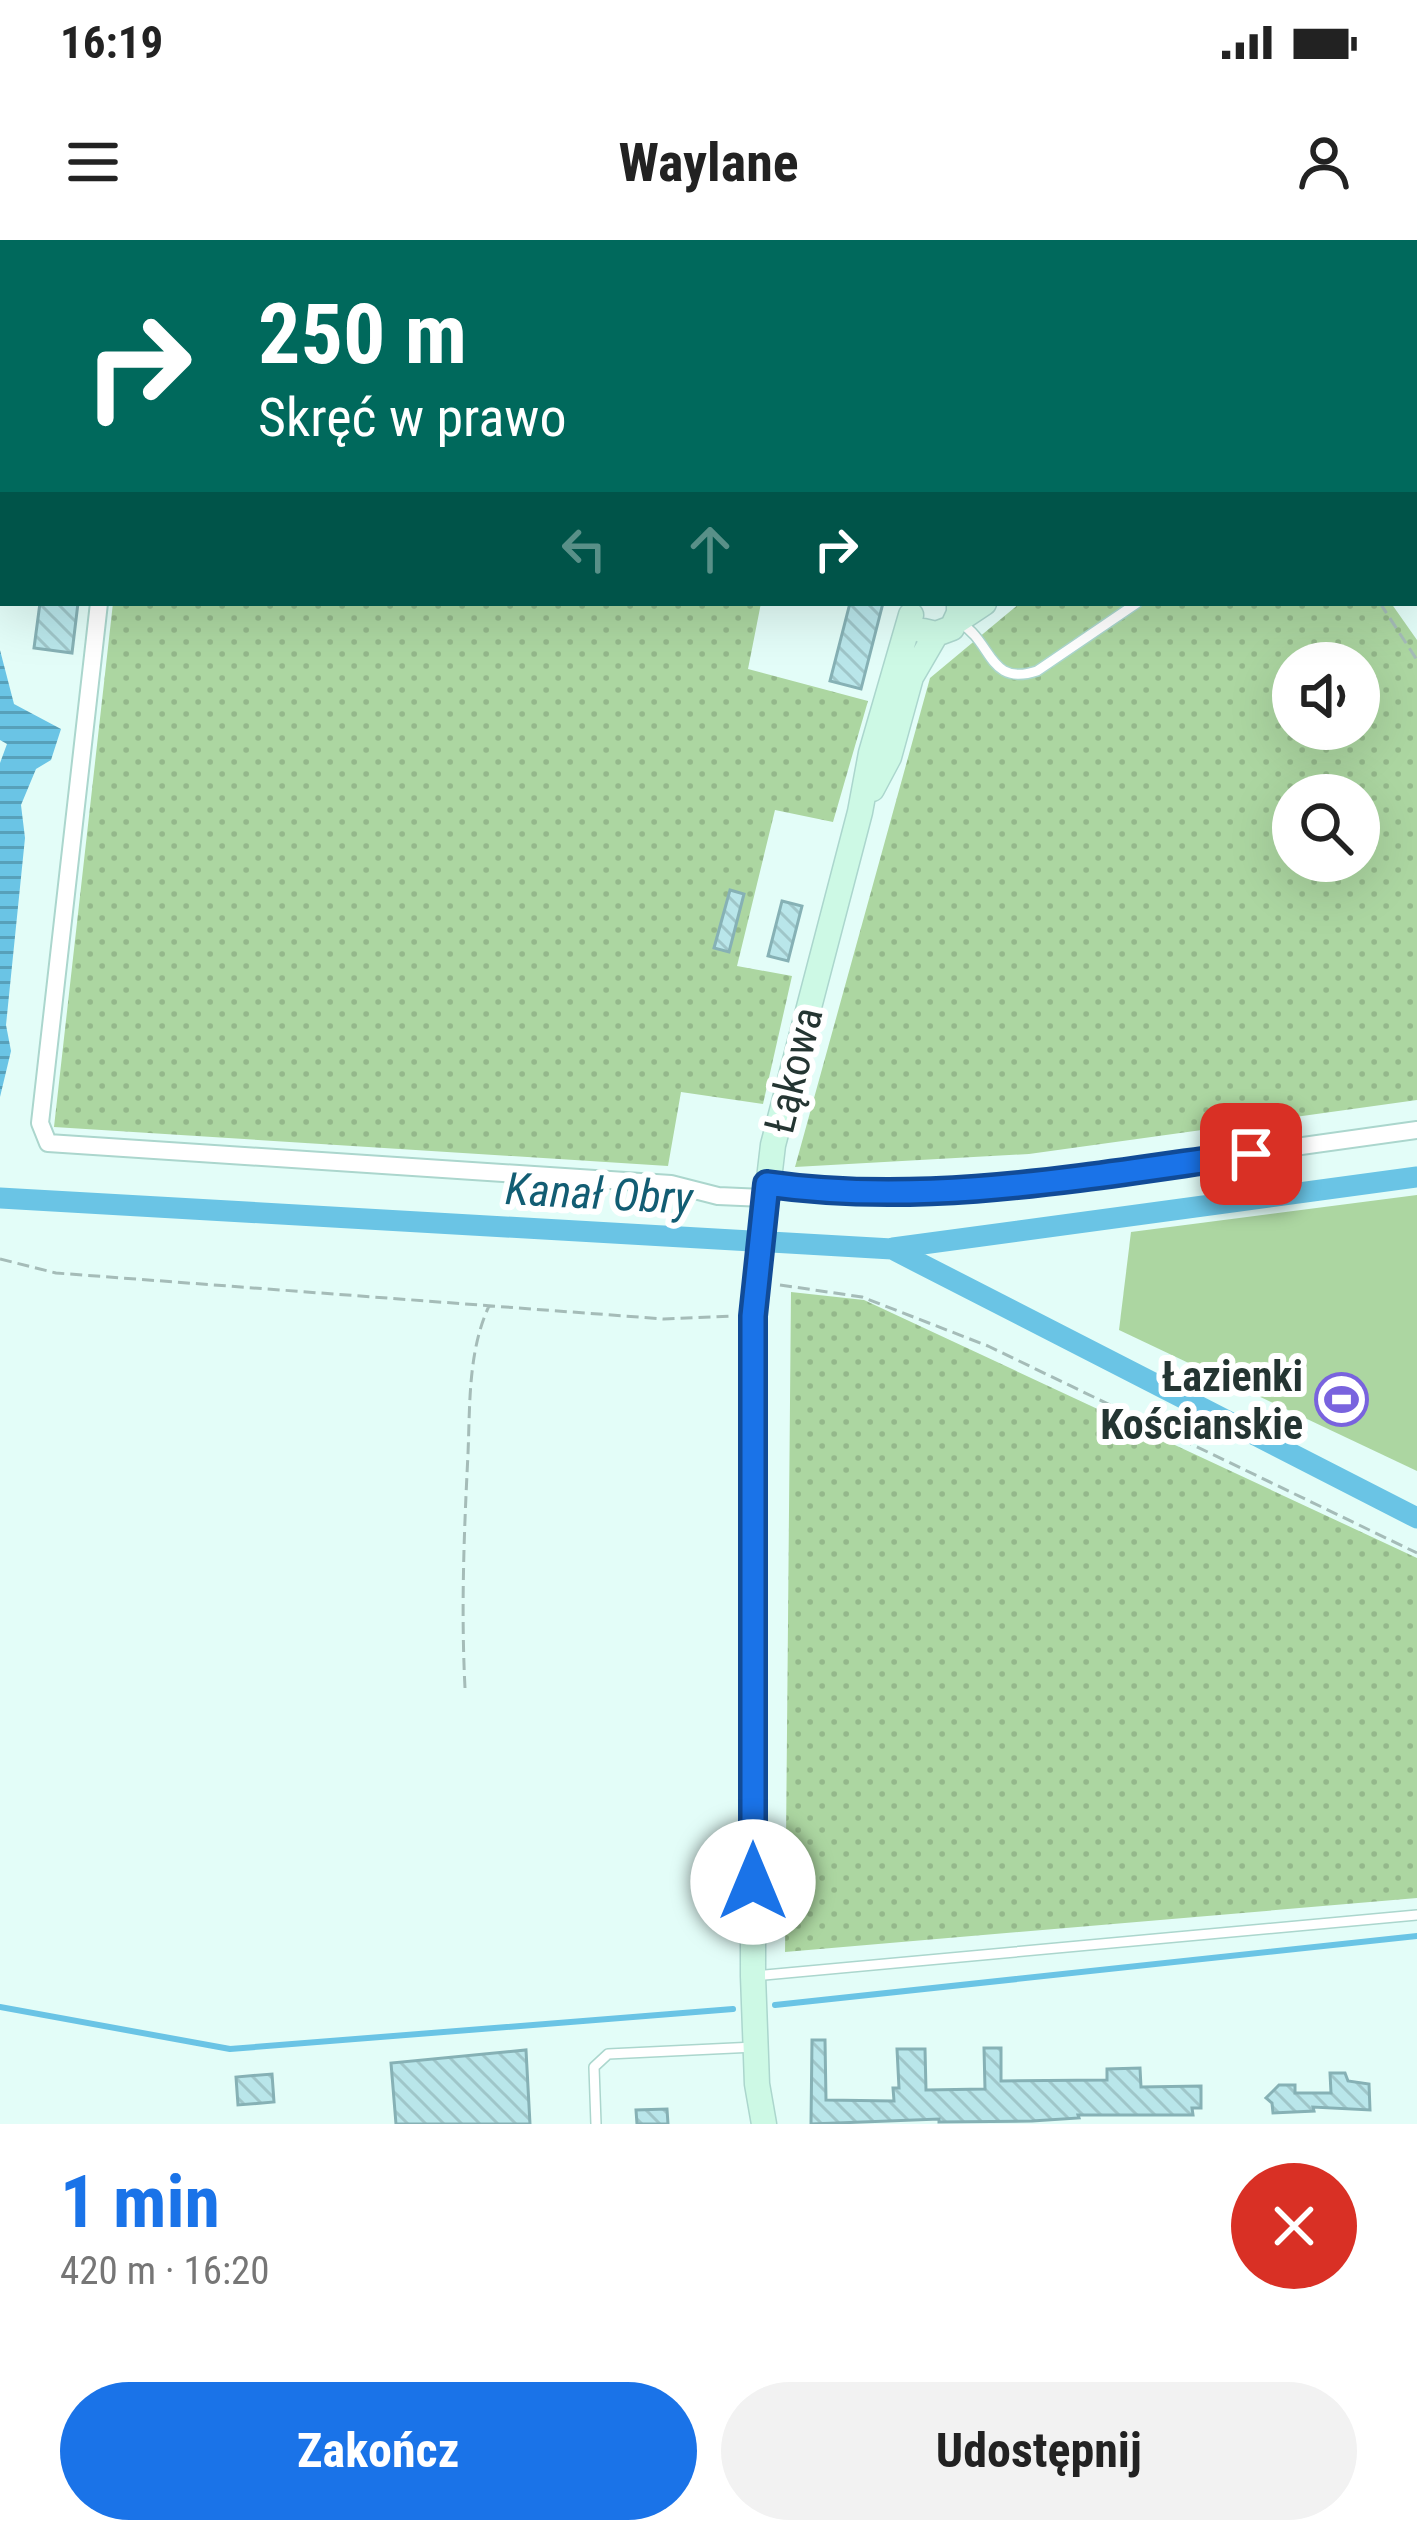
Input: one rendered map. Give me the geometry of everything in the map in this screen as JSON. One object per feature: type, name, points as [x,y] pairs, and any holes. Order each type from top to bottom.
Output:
[{"type":"street","points":[[99,606],[40,1123],[48,1143],[671,1184],[718,1196],[1016,1186],[1417,1130]]},
{"type":"street","points":[[911,609],[920,629],[979,606]]},
{"type":"street","name":"Łąkowa","points":[[761,2124],[753,1976],[756,1282],[778,1121],[911,609]]},
{"type":"street","name":"Łąkowa","points":[[860,812],[889,757],[911,677],[951,620]]},
{"type":"lane","points":[[951,620],[970,629],[1001,670],[1012,676],[1037,671],[1133,606]]},
{"type":"lane","points":[[753,1976],[1417,1915]]},
{"type":"lane","points":[[596,2124],[594,2067],[608,2054],[755,2047]]},
{"type":"path","points":[[1382,606],[1417,660]]},
{"type":"path","points":[[0,1259],[56,1273],[664,1319],[753,1316]]},
{"type":"path","points":[[756,1282],[862,1297],[988,1346],[1417,1553]]},
{"type":"path","points":[[465,1688],[461,1594],[470,1400],[478,1330],[490,1305]]},
{"type":"green space","points":[[113,606],[760,606],[748,669],[868,701],[833,822],[775,810],[737,966],[792,976],[763,1104],[681,1092],[668,1166],[54,1127]]},
{"type":"green space","points":[[1016,606],[1393,606],[1417,640],[1417,1100],[1029,1154],[795,1167],[930,678]]},
{"type":"green space","name":"Łazienki Kościanskie","points":[[1417,1195],[1417,1471],[1119,1330],[1131,1232]]},
{"type":"green space","points":[[791,1292],[864,1300],[1417,1558],[1417,1898],[785,1952]]},
{"type":"water","points":[[0,650],[14,704],[61,729],[51,760],[36,769],[21,805],[25,838],[6,1025],[11,1051],[0,1097],[0,763],[7,744],[0,740]]},
{"type":"building","points":[[40,606],[78,606],[72,653],[34,648]]},
{"type":"building","points":[[849,606],[882,606],[861,689],[830,681]]},
{"type":"building","points":[[730,890],[744,894],[729,952],[714,948]]},
{"type":"building","points":[[782,901],[802,906],[788,961],[768,956]]},
{"type":"building","points":[[812,2040],[825,2040],[826,2100],[894,2101],[893,2088],[899,2088],[897,2049],[925,2049],[926,2090],[985,2089],[984,2048],[1001,2048],[1001,2081],[1107,2080],[1107,2069],[1140,2068],[1141,2087],[1201,2086],[1201,2108],[1192,2108],[1193,2115],[811,2124]]},
{"type":"building","points":[[526,2050],[530,2124],[396,2124],[391,2063]]},
{"type":"building","points":[[1330,2073],[1345,2073],[1348,2081],[1369,2084],[1370,2110],[1313,2107],[1314,2111],[1273,2113],[1266,2098],[1279,2085],[1295,2085],[1295,2093],[1331,2093]]},
{"type":"building","points":[[272,2074],[274,2102],[238,2105],[236,2077]]},
{"type":"building","points":[[667,2109],[668,2124],[637,2124],[636,2110]]},
{"type":"waterway","points":[[893,1248],[1417,1177]]},
{"type":"waterway","name":"Kanał Obry","points":[[0,1198],[892,1249],[1417,1518]]},
{"type":"waterway","points":[[775,2005],[1417,1936]]},
{"type":"waterway","points":[[0,2007],[230,2049],[733,2009]]},
{"type":"place","name":"Łazienki Kościanskie","points":[[1342,1400]]},
{"type":"route","points":[[753,1882],[753,1316],[767,1184],[906,1192],[1016,1186],[1251,1154]]}]
